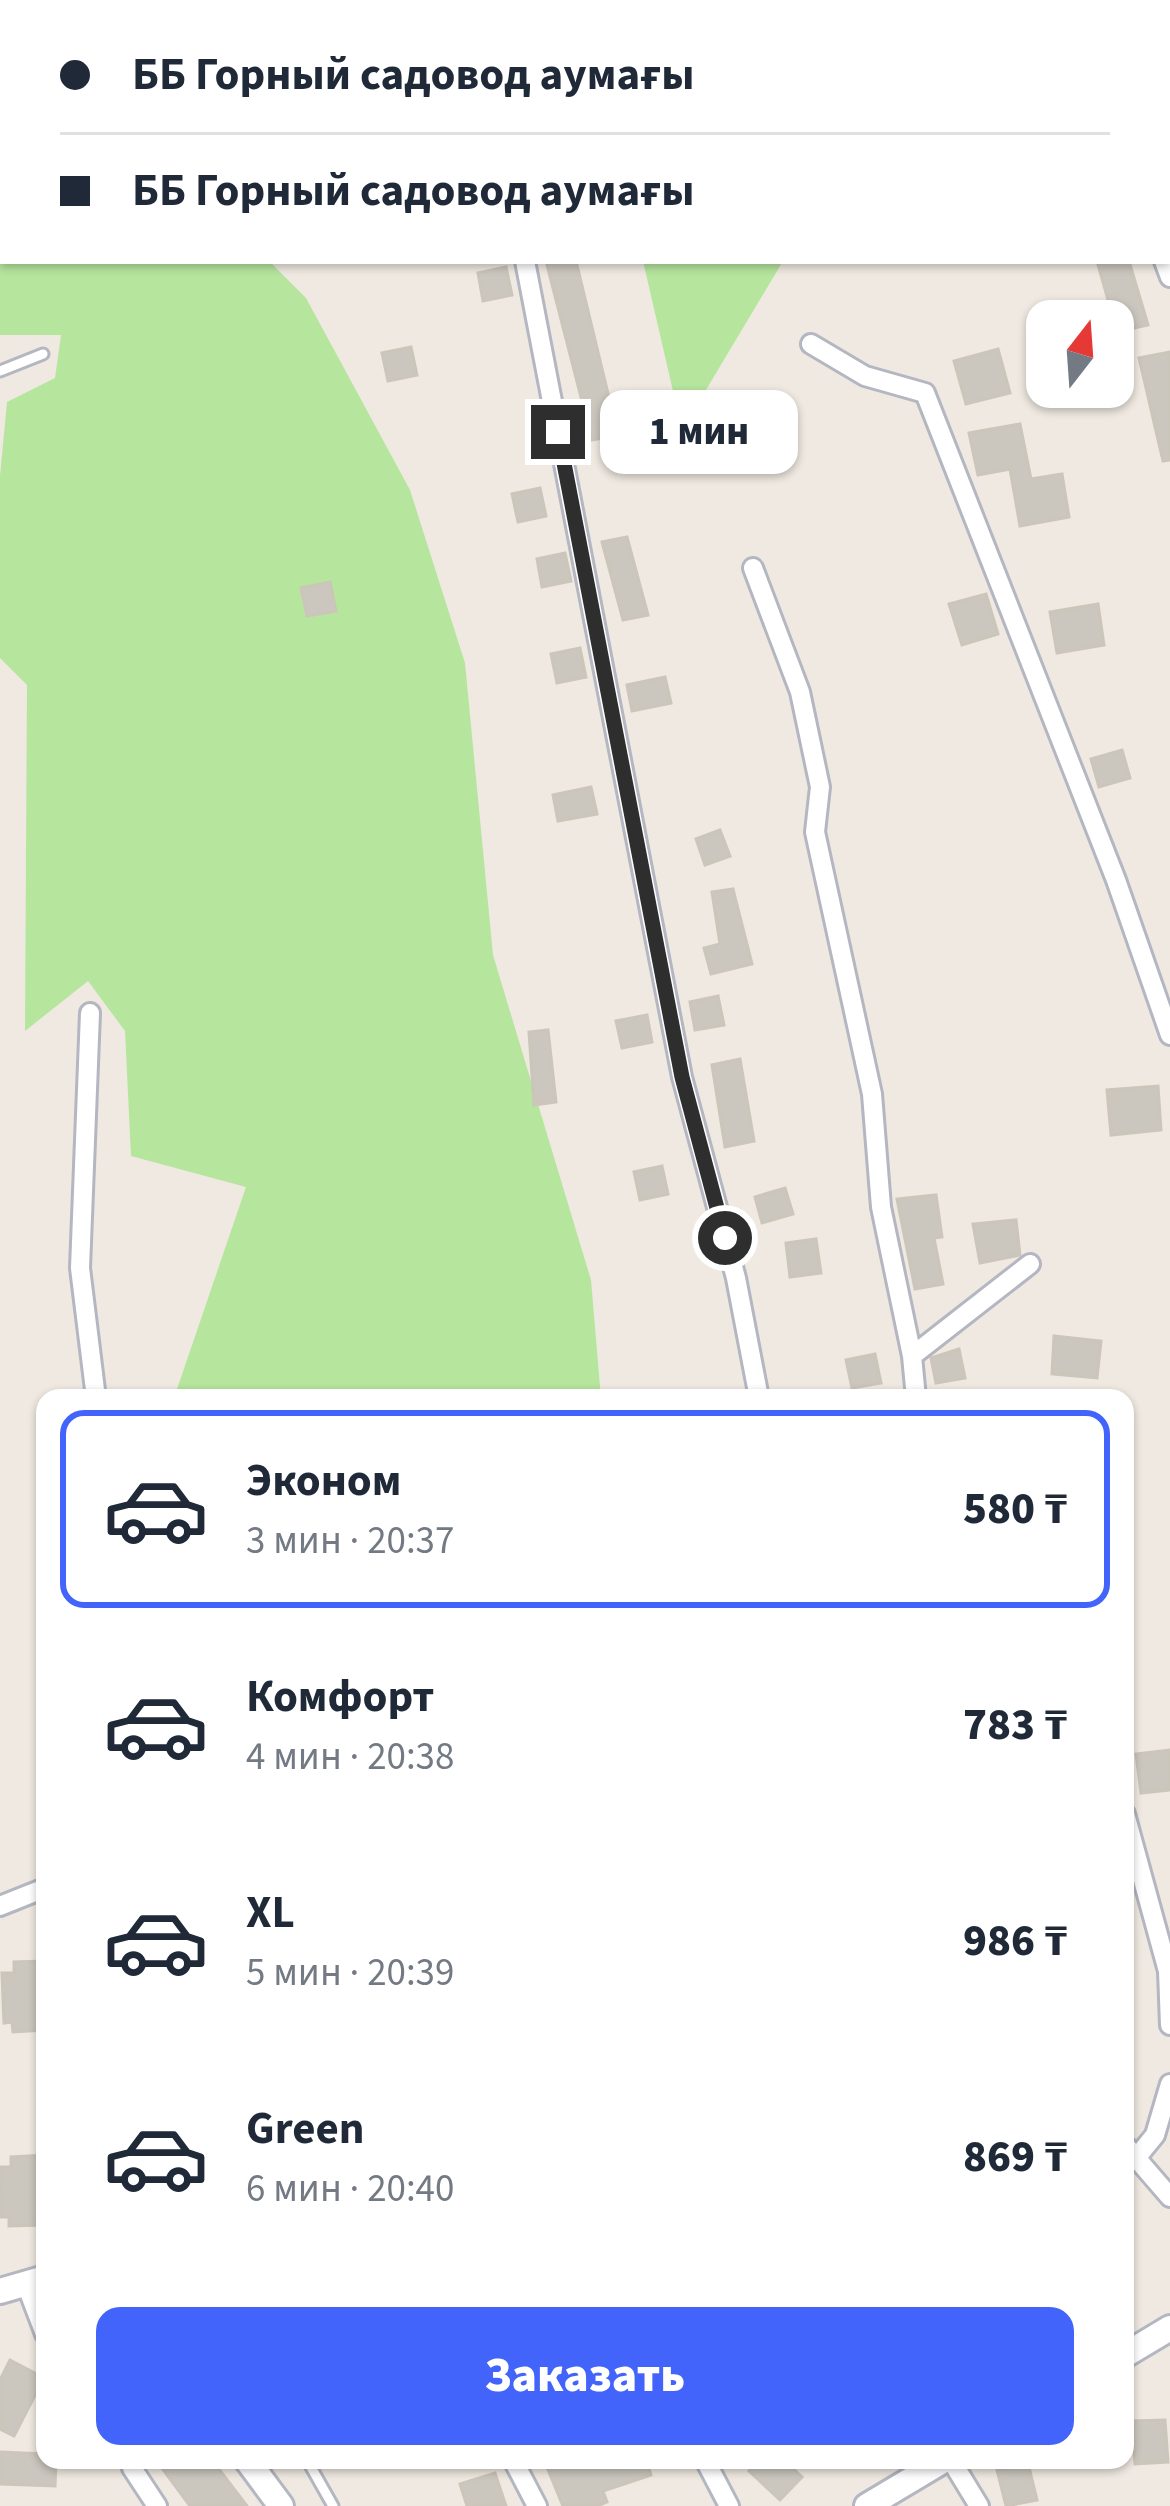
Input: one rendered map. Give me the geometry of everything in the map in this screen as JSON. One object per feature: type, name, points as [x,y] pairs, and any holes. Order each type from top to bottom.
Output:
[{"type":"street","points":[[526,264],[682,1077],[736,1278],[757,1389]]},
{"type":"street","points":[[811,344],[865,376],[925,393],[1115,880],[1170,1035]]},
{"type":"street","points":[[753,568],[800,692],[820,787],[815,832],[872,1094],[881,1207],[915,1389]]},
{"type":"street","points":[[90,1013],[80,1268],[95,1389]]},
{"type":"street","points":[[912,1356],[1030,1264]]},
{"type":"street","points":[[1134,1847],[1168,1971],[1170,2025]]},
{"type":"street","points":[[0,1906],[36,1892]]},
{"type":"street","points":[[1134,2149],[1156,2135],[1170,2084]]},
{"type":"street","points":[[1134,2155],[1170,2197]]},
{"type":"street","points":[[0,2291],[36,2281]]},
{"type":"street","points":[[1134,2350],[1170,2328]]},
{"type":"street","points":[[133,2469],[157,2506]]},
{"type":"street","points":[[254,2469],[281,2506]]},
{"type":"street","points":[[518,2469],[537,2506]]},
{"type":"street","points":[[710,2469],[729,2506]]},
{"type":"street","points":[[867,2506],[914,2469]]},
{"type":"street","points":[[953,2469],[979,2506]]},
{"type":"lane","points":[[0,371],[43,354]]},
{"type":"lane","points":[[312,2469],[333,2506]]},
{"type":"green space","points":[[0,264],[272,264],[306,298],[410,490],[465,663],[493,955],[591,1280],[600,1389],[177,1389],[246,1187],[131,1156],[125,1031],[88,981],[25,1031],[27,685],[0,658],[0,476],[7,402],[55,378],[61,335],[0,335]]},
{"type":"green space","points":[[644,264],[781,264],[682,430]]},
{"type":"building","points":[[547,264],[577,264],[618,435],[592,440]]},
{"type":"building","points":[[1098,264],[1130,264],[1148,325],[1134,328],[1134,300],[1108,300]]},
{"type":"building","points":[[506,267],[512,295],[483,301],[478,273]]},
{"type":"building","points":[[411,347],[417,375],[388,381],[382,353]]},
{"type":"building","points":[[998,349],[1010,393],[966,404],[954,361]]},
{"type":"building","points":[[1170,352],[1170,460],[1163,461],[1139,358]]},
{"type":"building","points":[[1020,424],[1031,479],[1062,474],[1069,517],[1020,526],[1010,469],[978,475],[969,433]]},
{"type":"building","points":[[540,488],[546,516],[518,522],[512,494]]},
{"type":"building","points":[[627,537],[648,615],[623,620],[602,542]]},
{"type":"building","points":[[565,553],[571,581],[542,587],[537,559]]},
{"type":"building","points":[[330,582],[336,611],[307,616],[301,588]]},
{"type":"building","points":[[986,594],[998,634],[962,645],[949,604]]},
{"type":"building","points":[[1098,604],[1104,645],[1057,653],[1050,612]]},
{"type":"building","points":[[580,648],[586,677],[557,683],[551,654]]},
{"type":"building","points":[[665,677],[671,703],[632,711],[627,685]]},
{"type":"building","points":[[1122,750],[1130,778],[1099,787],[1091,759]]},
{"type":"building","points":[[591,787],[597,814],[558,821],[553,795]]},
{"type":"building","points":[[720,830],[730,856],[705,865],[696,839]]},
{"type":"building","points":[[733,889],[752,964],[711,974],[704,948],[720,944],[712,892]]},
{"type":"building","points":[[718,996],[724,1025],[695,1030],[690,1002]]},
{"type":"building","points":[[647,1015],[652,1042],[622,1048],[616,1021]]},
{"type":"building","points":[[548,1030],[556,1102],[534,1105],[529,1032]]},
{"type":"building","points":[[740,1059],[754,1141],[725,1147],[712,1065]]},
{"type":"building","points":[[1158,1086],[1161,1130],[1111,1135],[1107,1090]]},
{"type":"building","points":[[662,1166],[668,1194],[640,1200],[634,1172]]},
{"type":"building","points":[[785,1188],[793,1214],[762,1223],[755,1197]]},
{"type":"building","points":[[936,1195],[942,1237],[934,1238],[943,1284],[915,1289],[897,1199]]},
{"type":"building","points":[[1016,1220],[1020,1255],[980,1263],[973,1224]]},
{"type":"building","points":[[816,1239],[821,1273],[790,1277],[786,1243]]},
{"type":"building","points":[[1054,1336],[1101,1341],[1097,1378],[1052,1374]]},
{"type":"building","points":[[959,1349],[965,1378],[936,1383],[931,1358]]},
{"type":"building","points":[[875,1354],[881,1383],[852,1388],[846,1360]]},
{"type":"building","points":[[1170,1750],[1170,1790],[1141,1793],[1136,1754]]},
{"type":"building","points":[[36,1961],[36,2031],[13,2032],[12,2022],[4,2023],[2,1973],[14,1973],[14,1962]]},
{"type":"building","points":[[36,2156],[36,2225],[9,2226],[9,2217],[1,2217],[0,2167],[11,2167],[11,2157]]},
{"type":"building","points":[[10,2360],[36,2374],[36,2393],[14,2436],[0,2429],[0,2380]]},
{"type":"building","points":[[1165,2420],[1168,2462],[1135,2464],[1134,2421]]},
{"type":"building","points":[[0,2452],[36,2454],[36,2469],[56,2469],[55,2486],[0,2484]]},
{"type":"building","points":[[163,2469],[219,2469],[247,2506],[190,2506]]},
{"type":"building","points":[[548,2469],[649,2469],[651,2475],[603,2491],[607,2502],[563,2506]]},
{"type":"building","points":[[794,2469],[802,2477],[780,2500],[749,2471]]},
{"type":"building","points":[[1029,2469],[1037,2500],[1006,2506],[997,2470]]},
{"type":"building","points":[[495,2473],[506,2506],[467,2506],[460,2484]]},
{"type":"route","points":[[558,432],[682,1077],[725,1238]]}]
